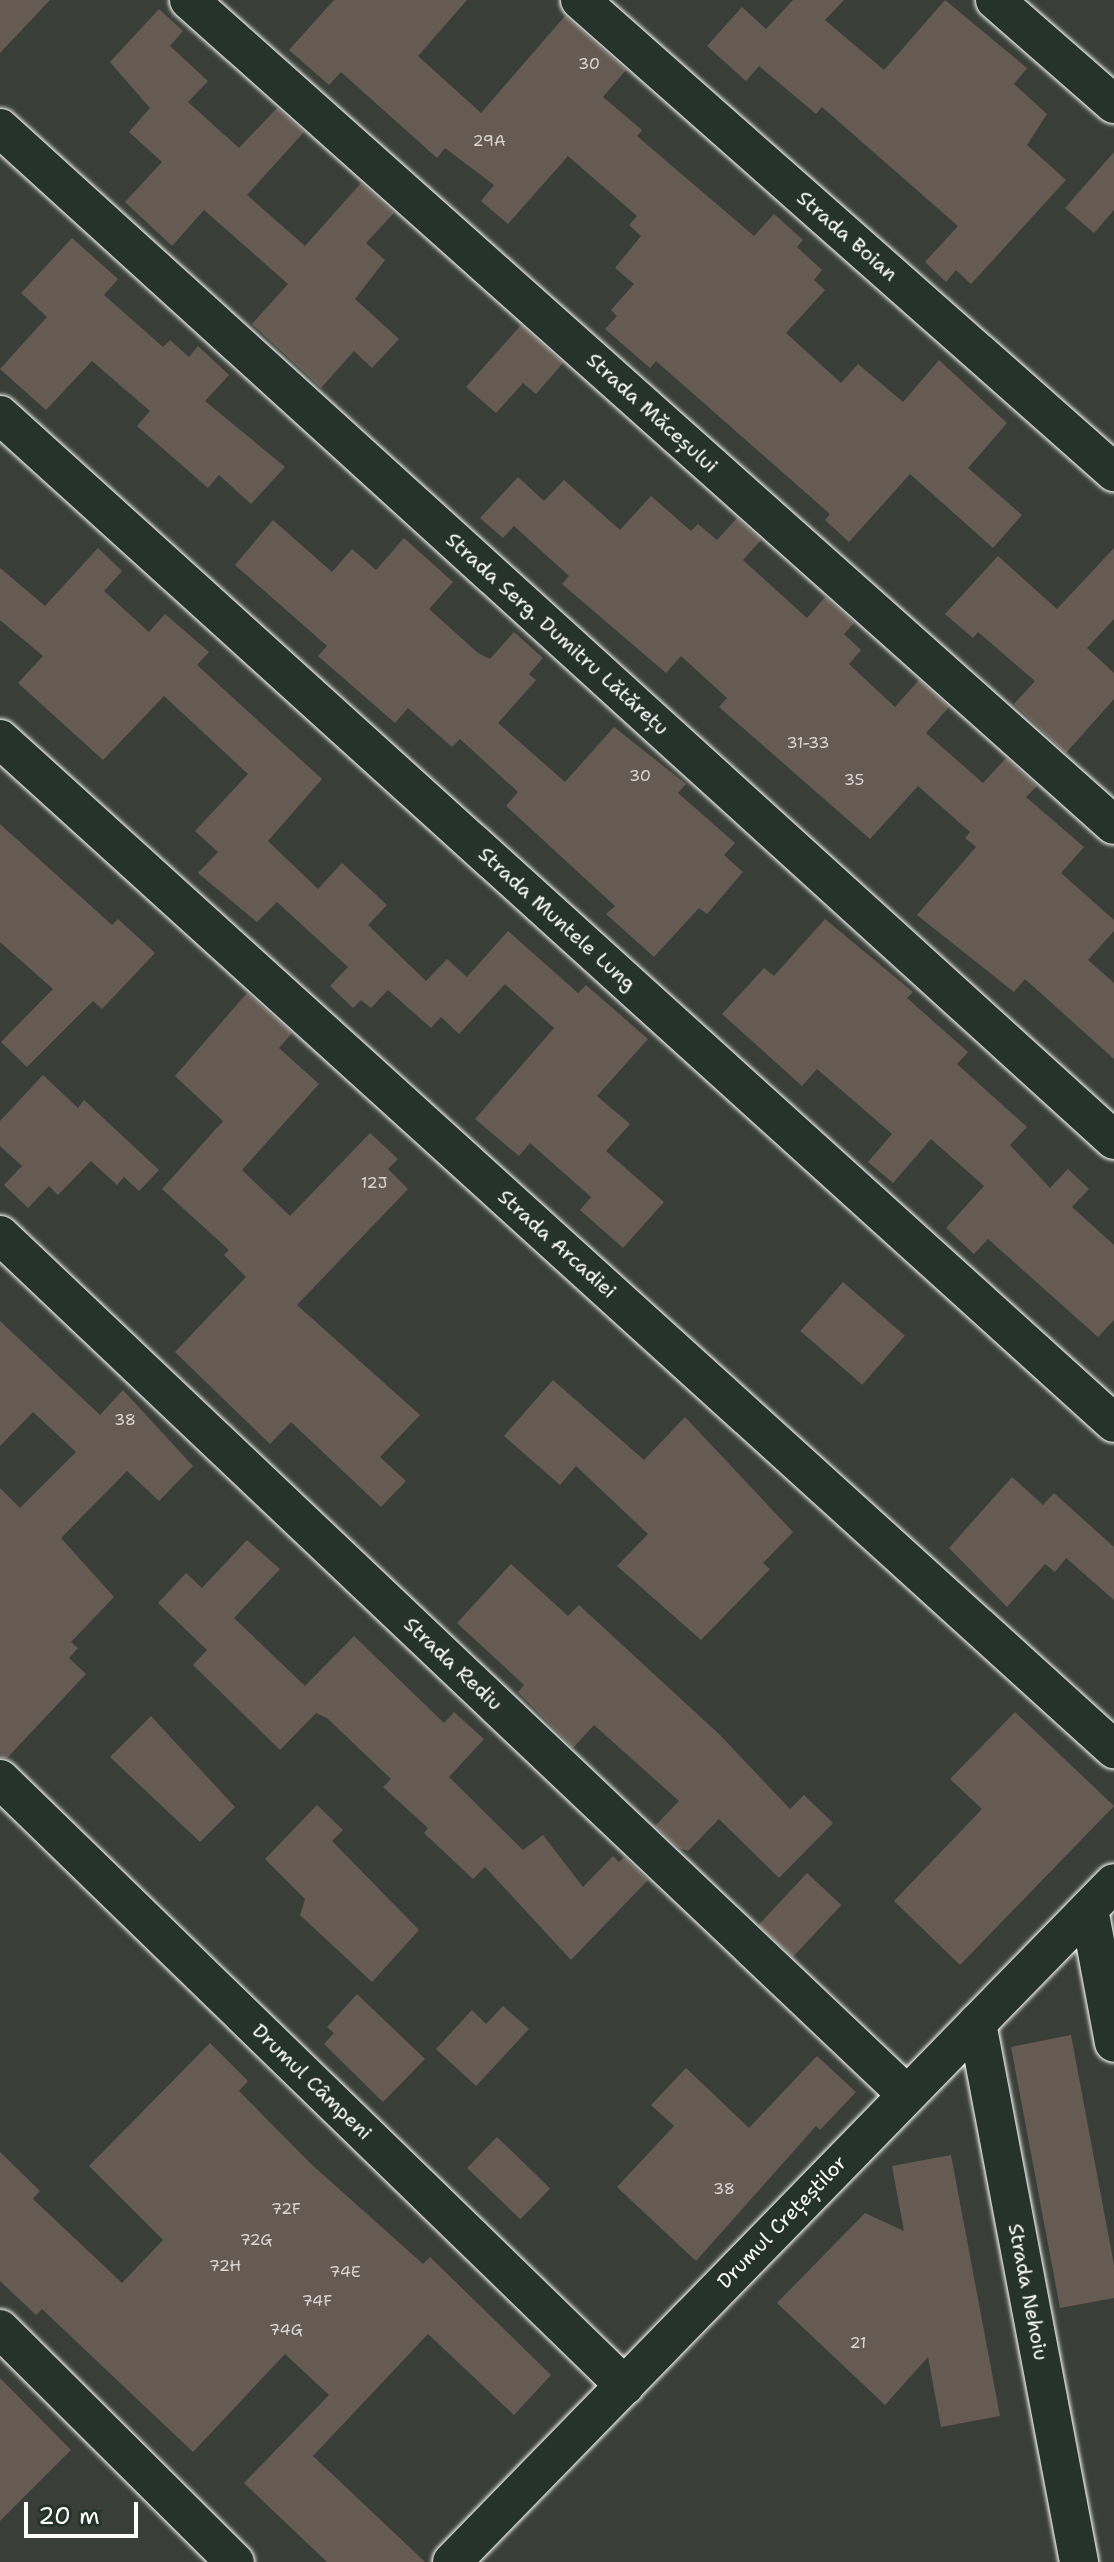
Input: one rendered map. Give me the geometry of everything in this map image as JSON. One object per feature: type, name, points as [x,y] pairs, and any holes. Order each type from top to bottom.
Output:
[{"type":"street","name":"Strada Măceșului","points":[[189,0],[1114,825]]},
{"type":"street","name":"Strada Boian","points":[[580,0],[1114,472]]},
{"type":"street","points":[[995,0],[1114,104]]},
{"type":"street","name":"Strada Serg. Dumitru Lătărețu","points":[[0,128],[1114,1140]]},
{"type":"street","name":"Strada Muntele Lung","points":[[0,415],[1114,1423]]},
{"type":"street","name":"Strada Arcadiei","points":[[0,739],[1114,1749]]},
{"type":"street","name":"Strada Rediu","points":[[0,1235],[906,2094]]},
{"type":"street","name":"Drumul Câmpeni","points":[[0,1779],[625,2386]]},
{"type":"street","points":[[1102,1896],[1114,2043]]},
{"type":"street","name":"Drumul Crețeștilor","points":[[452,2562],[1102,1896]]},
{"type":"street","name":"Strada Nehoiu","points":[[977,2023],[1079,2562]]},
{"type":"street","points":[[0,2329],[235,2562]]},
{"type":"building","points":[[0,0],[50,0],[0,53]]},
{"type":"building","points":[[334,0],[467,0],[418,56],[481,113],[565,16],[626,70],[603,97],[642,130],[637,136],[754,236],[774,214],[803,240],[797,247],[822,270],[814,280],[825,290],[786,333],[841,383],[858,364],[903,402],[939,360],[1007,423],[968,468],[1022,515],[993,548],[910,474],[849,542],[825,520],[830,514],[656,361],[650,368],[605,329],[617,316],[611,310],[634,284],[615,268],[641,236],[629,225],[637,216],[568,156],[508,224],[481,201],[494,185],[445,148],[437,158],[341,72],[329,85],[289,50]]},
{"type":"building","points":[[793,0],[844,0],[825,20],[884,70],[945,0],[1027,68],[1014,84],[1047,114],[1027,145],[1066,180],[971,284],[956,270],[946,282],[925,262],[958,226],[822,107],[816,114],[759,66],[746,81],[707,46],[742,7],[766,29]]},
{"type":"building","points":[[159,9],[183,31],[170,46],[208,81],[188,102],[239,148],[277,108],[304,132],[247,195],[305,246],[361,183],[394,213],[366,243],[385,260],[355,299],[399,339],[372,368],[354,351],[321,388],[252,324],[288,284],[204,210],[172,246],[125,202],[162,162],[129,132],[150,108],[110,62]]},
{"type":"building","points":[[1114,152],[1114,210],[1094,233],[1065,208]]},
{"type":"building","points":[[72,238],[118,279],[104,295],[163,347],[170,340],[189,357],[198,346],[229,375],[205,401],[285,467],[251,504],[219,475],[208,488],[137,426],[150,411],[92,361],[46,410],[0,369],[47,317],[21,293]]},
{"type":"building","points":[[521,325],[563,363],[536,394],[523,383],[496,413],[466,387]]},
{"type":"building","points":[[518,477],[544,501],[564,480],[620,530],[651,496],[691,531],[698,524],[717,540],[737,518],[761,540],[743,560],[807,618],[825,597],[854,623],[844,634],[861,650],[849,664],[895,707],[919,680],[949,707],[926,733],[983,783],[1006,758],[1037,786],[1026,797],[1084,847],[1061,873],[1114,920],[1114,931],[1088,960],[1114,983],[1114,1059],[1025,979],[1014,992],[917,915],[976,847],[965,838],[970,832],[918,786],[870,839],[719,707],[727,698],[681,656],[666,673],[562,584],[569,576],[514,526],[503,538],[480,518]]},
{"type":"building","points":[[273,520],[332,572],[352,549],[376,570],[404,538],[453,582],[429,609],[478,653],[490,659],[514,632],[543,658],[529,674],[536,680],[498,723],[565,782],[614,727],[686,784],[678,793],[735,843],[724,855],[743,872],[707,914],[699,908],[654,957],[606,914],[615,906],[506,806],[518,792],[460,739],[452,747],[408,708],[395,723],[318,656],[327,646],[235,565]]},
{"type":"building","points":[[98,548],[122,571],[104,591],[149,632],[165,614],[209,652],[197,665],[322,779],[268,841],[318,889],[342,863],[387,905],[368,925],[426,981],[447,959],[467,977],[508,931],[578,993],[586,985],[648,1039],[597,1096],[630,1124],[606,1151],[664,1202],[623,1248],[580,1210],[591,1197],[530,1143],[519,1156],[475,1119],[554,1028],[505,984],[459,1034],[441,1017],[431,1028],[388,990],[371,1008],[361,1000],[353,1008],[330,986],[348,967],[277,902],[257,922],[198,873],[218,852],[195,831],[248,774],[164,696],[103,760],[18,683],[43,656],[0,620],[0,568],[45,606]]},
{"type":"building","points":[[1114,548],[1114,619],[1087,648],[1114,673],[1114,699],[1066,753],[1014,704],[1035,681],[978,632],[973,638],[945,614],[998,556],[1057,609]]},
{"type":"building","points":[[0,824],[112,925],[118,919],[155,953],[102,1009],[93,1001],[27,1067],[1,1042],[53,989],[0,942]]},
{"type":"building","points":[[825,919],[913,992],[907,998],[968,1052],[957,1064],[1027,1127],[1010,1145],[1050,1188],[1068,1169],[1089,1189],[1072,1207],[1114,1245],[1114,1320],[1098,1337],[988,1239],[974,1254],[946,1228],[984,1186],[931,1139],[893,1183],[868,1162],[892,1134],[817,1069],[802,1086],[722,1014],[764,968],[774,976]]},
{"type":"building","points":[[247,993],[292,1033],[279,1048],[319,1084],[242,1170],[290,1216],[370,1133],[398,1159],[388,1169],[408,1189],[297,1305],[420,1415],[380,1457],[406,1481],[381,1507],[291,1422],[270,1444],[175,1352],[246,1277],[224,1255],[229,1250],[162,1189],[223,1121],[175,1076]]},
{"type":"building","points":[[43,1075],[78,1108],[84,1100],[159,1170],[139,1191],[124,1177],[117,1185],[91,1161],[58,1195],[49,1186],[28,1208],[4,1185],[22,1166],[0,1146],[0,1121]]},
{"type":"building","points":[[843,1282],[905,1336],[862,1385],[800,1331]]},
{"type":"building","points":[[0,1321],[100,1415],[123,1390],[193,1466],[159,1501],[127,1471],[61,1538],[114,1597],[71,1642],[78,1648],[69,1658],[86,1674],[7,1758],[0,1758],[0,1488],[20,1508],[76,1452],[33,1412],[0,1446]]},
{"type":"building","points":[[553,1380],[644,1460],[685,1417],[793,1532],[763,1563],[770,1569],[701,1640],[617,1566],[648,1534],[576,1466],[560,1485],[504,1436]]},
{"type":"building","points":[[1012,1477],[1043,1505],[1054,1493],[1114,1547],[1114,1600],[1066,1558],[1055,1572],[1045,1564],[1007,1607],[949,1548]]},
{"type":"building","points":[[247,1540],[280,1569],[234,1618],[305,1686],[354,1636],[444,1723],[454,1712],[484,1739],[449,1777],[523,1850],[543,1835],[583,1887],[613,1856],[619,1862],[624,1857],[648,1880],[571,1960],[485,1867],[473,1879],[424,1833],[428,1828],[383,1787],[391,1779],[327,1718],[316,1713],[280,1750],[193,1665],[207,1650],[158,1603],[186,1573],[202,1588]]},
{"type":"building","points":[[511,1564],[568,1616],[579,1605],[720,1735],[790,1809],[804,1795],[833,1823],[779,1878],[719,1819],[688,1851],[679,1848],[655,1826],[679,1801],[594,1725],[573,1748],[518,1692],[524,1685],[457,1623]]},
{"type":"building","points":[[1015,1712],[1114,1806],[960,1965],[894,1901],[982,1809],[950,1779]]},
{"type":"building","points":[[151,1716],[235,1807],[200,1842],[110,1757]]},
{"type":"building","points":[[317,1805],[343,1830],[332,1841],[419,1930],[372,1982],[300,1915],[305,1899],[265,1859]]},
{"type":"building","points":[[807,1873],[841,1905],[793,1957],[759,1925]]},
{"type":"building","points":[[357,1994],[425,2059],[383,2102],[324,2044],[334,2033],[327,2027]]},
{"type":"building","points":[[503,2006],[529,2029],[476,2086],[436,2049],[472,2010],[486,2024]]},
{"type":"building","points":[[1071,2035],[1114,2265],[1114,2298],[1060,2308],[1011,2047]]},
{"type":"building","points":[[210,2043],[248,2081],[239,2091],[310,2163],[423,2264],[430,2257],[551,2375],[514,2415],[428,2334],[313,2456],[425,2562],[327,2562],[244,2483],[329,2395],[285,2354],[193,2452],[42,2309],[36,2315],[0,2281],[0,2152],[40,2191],[33,2199],[122,2283],[163,2240],[89,2166]]},
{"type":"building","points":[[817,2056],[856,2092],[820,2130],[816,2126],[696,2261],[617,2187],[674,2126],[651,2105],[686,2068],[749,2128]]},
{"type":"building","points":[[497,2137],[550,2188],[520,2219],[467,2168]]},
{"type":"building","points":[[951,2155],[1000,2416],[941,2427],[928,2357],[885,2405],[777,2303],[865,2213],[904,2231],[892,2166]]},
{"type":"building","points":[[0,2378],[71,2450],[0,2521]]}]
